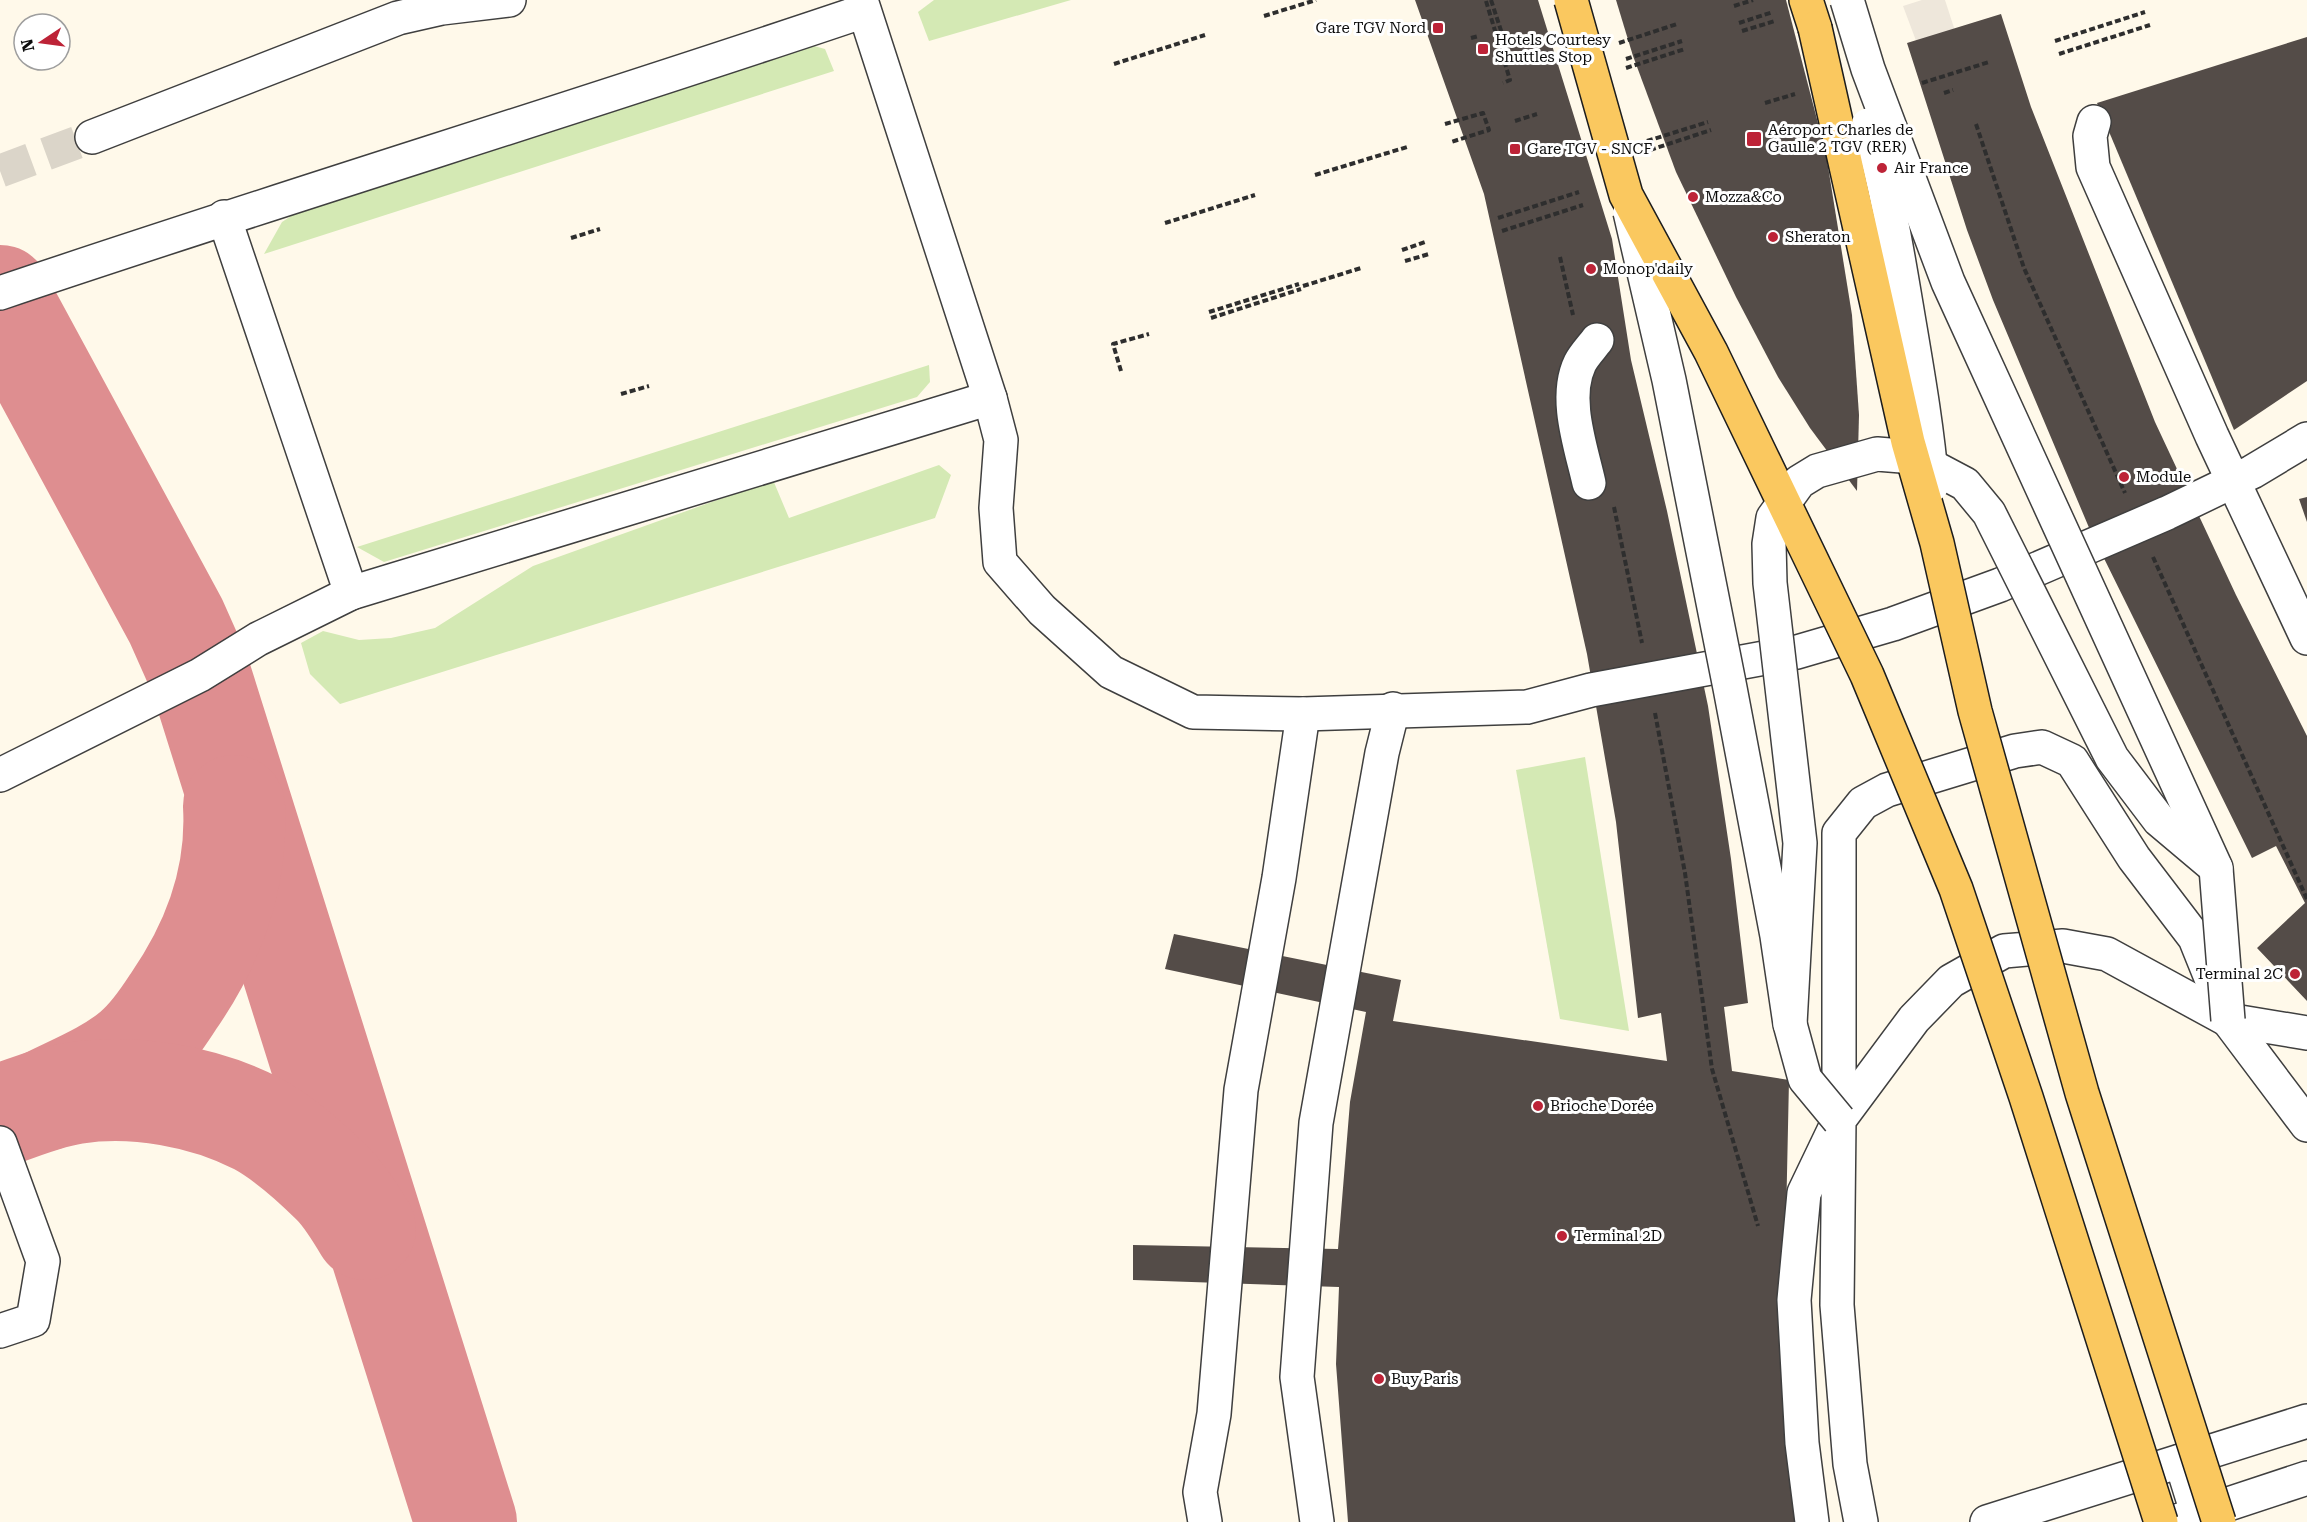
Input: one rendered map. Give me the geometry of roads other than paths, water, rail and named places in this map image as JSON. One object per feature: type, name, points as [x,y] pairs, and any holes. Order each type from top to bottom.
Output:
[{"type":"main road","points":[[1571,0],[1626,195],[1712,352],[1862,664],[1956,890],[2026,1097],[2161,1522]]},
{"type":"main road","points":[[1806,0],[1815,28],[1908,442],[1937,543],[1975,711],[2198,1520]]},
{"type":"street","points":[[92,137],[398,18],[442,8],[509,0]]},
{"type":"street","points":[[1830,0],[1880,163],[1928,430],[1937,543]]},
{"type":"street","points":[[1847,0],[1868,69],[1948,282],[2216,868],[2228,1020]]},
{"type":"street","points":[[0,293],[224,217],[629,91],[863,6],[990,398],[1001,440],[996,508],[1000,562],[1042,610],[1111,672],[1193,712],[1303,714],[1527,707],[1591,690],[1818,646],[1893,624],[2010,581],[2167,513],[2252,472],[2307,439]]},
{"type":"street","points":[[2094,122],[2090,135],[2093,167],[2212,436],[2307,638]]},
{"type":"street","points":[[1626,195],[1689,483],[1772,912],[1790,1024],[1804,1079],[1839,1120]]},
{"type":"street","points":[[224,217],[351,593]]},
{"type":"street","points":[[1586,333],[1575,378],[1574,403],[1601,491]]},
{"type":"street","points":[[0,775],[200,675],[258,639],[351,593],[990,398]]},
{"type":"street","points":[[1790,1024],[1800,843],[1770,583],[1768,544],[1773,518],[1799,482],[1817,471],[1877,454],[1914,457],[1965,484],[1989,513],[2112,758],[2159,820],[2216,868]]},
{"type":"street","points":[[1317,1522],[1297,1377],[1316,1123],[1382,753],[1393,710]]},
{"type":"street","points":[[1204,1522],[1200,1492],[1215,1402],[1241,1090],[1279,878],[1303,714]]},
{"type":"street","points":[[1861,1522],[1851,1464],[1838,1305],[1839,833],[1863,802],[1887,790],[2015,751],[2042,747],[2072,761],[2134,858],[2195,938],[2228,1020],[2307,1125]]},
{"type":"street","points":[[1812,1522],[1802,1443],[1794,1299],[1804,1192],[1839,1120],[1914,1018],[1951,981],[2004,951],[2063,946],[2107,954],[2228,1020],[2307,1033]]},
{"type":"street","points":[[0,1143],[43,1261],[33,1320],[0,1331]]},
{"type":"street","points":[[1987,1522],[2307,1421]]},
{"type":"street","points":[[2181,1461],[2198,1520],[2307,1478]]},
{"type":"street","points":[[2136,1475],[2150,1522]]},
{"type":"tunnel","points":[[0,171],[92,137]]},
{"type":"place","name":"Gare TGV Nord","points":[[1438,28]]},
{"type":"place","name":"Hotels Courtesy Shuttles Stop","points":[[1483,49]]},
{"type":"place","name":"Aéroport Charles de Gaulle 2 TGV (RER)","points":[[1754,139]]},
{"type":"place","name":"Gare TGV - SNCF","points":[[1515,149]]},
{"type":"place","name":"Air France","points":[[1882,168]]},
{"type":"place","name":"Mozza&Co","points":[[1693,197]]},
{"type":"place","name":"Sheraton","points":[[1773,237]]},
{"type":"place","name":"Monop'daily","points":[[1591,269]]},
{"type":"place","name":"Module","points":[[2124,477]]},
{"type":"place","name":"Terminal 2C","points":[[2295,974]]},
{"type":"place","name":"Brioche Dorée","points":[[1538,1106]]},
{"type":"place","name":"Terminal 2D","points":[[1562,1236]]},
{"type":"place","name":"Buy Paris","points":[[1379,1379]]}]
